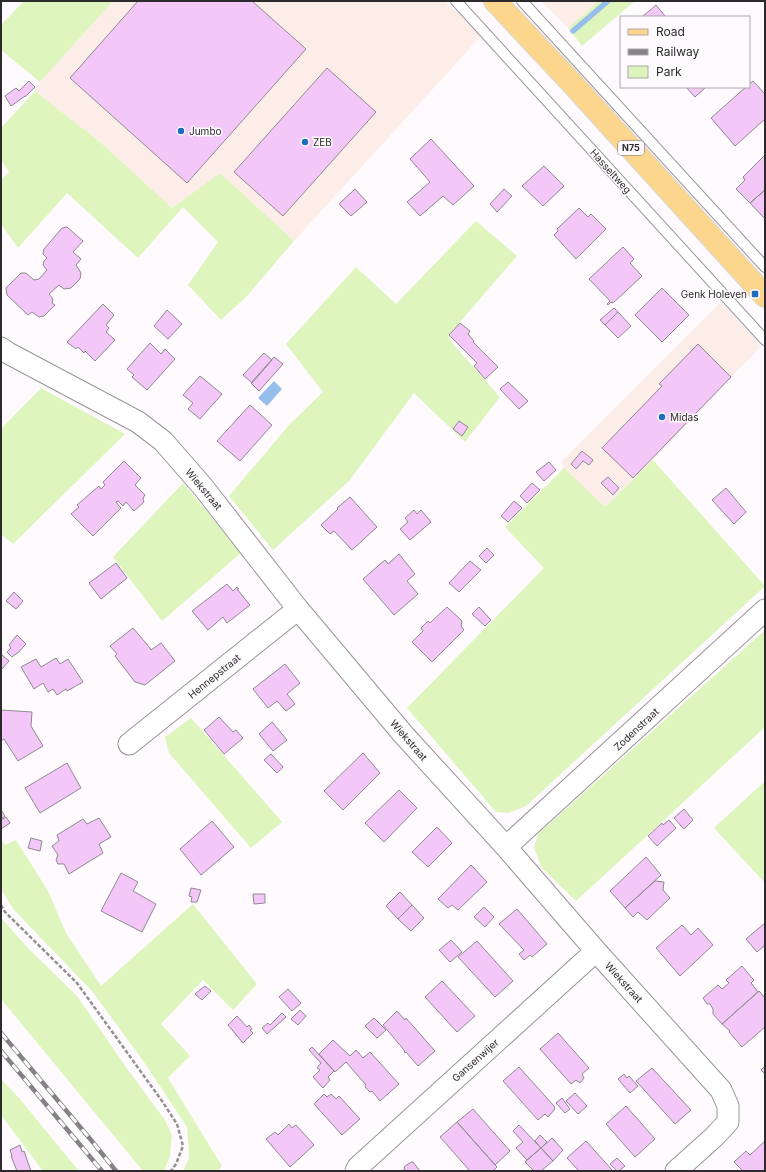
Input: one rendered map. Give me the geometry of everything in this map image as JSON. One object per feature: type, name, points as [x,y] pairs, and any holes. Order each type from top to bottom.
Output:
[{"type":"main road","name":"N75","points":[[496,1],[570,80],[765,296]]},
{"type":"street","name":"Wiekstraat","points":[[1,348],[138,422],[163,441],[203,487],[298,609],[404,734],[721,1090],[728,1106],[728,1122],[714,1137],[676,1171]]},
{"type":"street","name":"Hennepstraat","points":[[129,744],[298,609]]},
{"type":"street","name":"Zodenstraat","points":[[506,848],[765,610]]},
{"type":"street","name":"Gansenwijer","points":[[356,1171],[358,1167],[596,951]]},
{"type":"lane","name":"Hasseltweg","points":[[456,1],[765,340]]},
{"type":"lane","points":[[522,1],[765,267]]},
{"type":"path","points":[[1,905],[5,912],[77,983],[177,1124],[183,1146],[176,1164],[171,1171]]},
{"type":"shaded area","points":[[113,1],[445,1],[481,36],[294,241],[220,173],[172,208],[100,142],[35,91],[40,82]]},
{"type":"shaded area","points":[[541,1],[599,1],[568,28]]},
{"type":"shaded area","points":[[721,302],[761,346],[653,460],[605,507],[564,468],[561,462]]},
{"type":"green space","points":[[24,1],[113,1],[40,82],[1,50],[1,25]]},
{"type":"green space","points":[[599,1],[635,1],[582,46],[568,28]]},
{"type":"green space","points":[[35,91],[100,142],[172,208],[220,173],[294,241],[247,296],[221,320],[188,285],[218,242],[183,207],[138,258],[67,193],[18,248],[1,224],[1,180],[9,172],[1,160],[1,128]]},
{"type":"green space","points":[[476,221],[517,256],[448,336],[453,344],[500,397],[465,442],[414,393],[349,481],[273,550],[229,496],[289,425],[323,392],[286,344],[356,267],[396,304]]},
{"type":"green space","points":[[41,388],[125,434],[13,544],[1,534],[1,429]]},
{"type":"green space","points":[[653,460],[765,586],[526,806],[509,813],[496,812],[407,708],[544,568],[505,527],[564,468],[605,507]]},
{"type":"green space","points":[[183,483],[241,553],[162,621],[113,557]]},
{"type":"green space","points":[[765,630],[765,727],[576,901],[542,868],[534,848],[538,834]]},
{"type":"green space","points":[[191,718],[282,822],[251,848],[169,753],[165,737]]},
{"type":"green space","points":[[765,781],[765,883],[714,828]]},
{"type":"green space","points":[[1,839],[5,845],[16,840],[48,891],[66,933],[101,986],[193,904],[257,984],[233,1010],[203,980],[161,1024],[190,1056],[168,1078],[222,1166],[218,1171],[183,1171],[189,1158],[187,1127],[144,1062],[92,991],[14,910],[1,889]]},
{"type":"green space","points":[[1,918],[29,949],[77,996],[128,1070],[165,1120],[172,1136],[170,1156],[164,1171],[143,1171],[1,999]]},
{"type":"green space","points":[[1,1079],[19,1098],[79,1171],[43,1171],[1,1115]]},
{"type":"water","points":[[274,381],[282,389],[267,406],[258,398]]},
{"type":"building","name":"Jumbo","points":[[138,1],[252,1],[306,49],[187,183],[70,78]]},
{"type":"building","points":[[656,5],[665,16],[643,16]]},
{"type":"building","name":"ZEB","points":[[327,68],[376,112],[283,216],[234,172]]},
{"type":"building","points":[[29,81],[35,87],[25,97],[11,106],[5,96],[16,88],[19,91]]},
{"type":"building","points":[[753,81],[765,94],[765,119],[735,146],[711,118],[745,88],[750,88],[750,83]]},
{"type":"building","points":[[687,88],[705,88],[695,97]]},
{"type":"building","points":[[431,139],[474,186],[453,205],[443,196],[420,216],[407,202],[430,182],[410,159]]},
{"type":"building","points":[[765,155],[765,190],[750,203],[736,189],[745,180],[743,177]]},
{"type":"building","points":[[544,166],[564,186],[543,206],[522,186]]},
{"type":"building","points":[[355,189],[367,202],[351,216],[339,204]]},
{"type":"building","points":[[504,189],[512,196],[497,212],[490,204]]},
{"type":"building","points":[[765,190],[765,219],[750,203]]},
{"type":"building","points":[[579,208],[588,217],[591,214],[606,229],[576,259],[554,235],[558,231],[557,229]]},
{"type":"building","points":[[67,227],[83,241],[73,252],[81,259],[76,265],[81,273],[80,279],[71,288],[64,289],[59,285],[49,294],[53,299],[52,303],[55,305],[44,316],[39,317],[32,312],[28,315],[7,295],[6,288],[21,273],[26,273],[34,280],[39,279],[47,270],[43,265],[47,258],[43,254],[44,249],[62,228]]},
{"type":"building","points":[[623,247],[634,259],[630,263],[642,276],[613,303],[611,302],[608,305],[607,304],[610,301],[589,279]]},
{"type":"building","points":[[662,288],[689,315],[662,342],[635,315]]},
{"type":"building","points":[[103,304],[114,315],[106,325],[109,328],[106,332],[115,340],[95,361],[85,351],[84,353],[78,347],[76,349],[67,342]]},
{"type":"building","points":[[614,308],[618,312],[605,325],[600,320]]},
{"type":"building","points":[[167,310],[182,324],[168,339],[154,326]]},
{"type":"building","points":[[618,312],[631,326],[618,338],[605,325]]},
{"type":"building","points":[[460,323],[470,331],[468,334],[474,341],[473,342],[498,367],[485,379],[474,366],[477,363],[449,335]]},
{"type":"building","points":[[150,343],[161,354],[165,349],[175,359],[147,390],[132,377],[134,375],[127,369]]},
{"type":"building","name":"Midas","points":[[698,344],[731,377],[633,478],[602,448],[662,386],[659,384]]},
{"type":"building","points":[[264,353],[272,360],[252,383],[243,375]]},
{"type":"building","points":[[274,357],[283,364],[259,391],[251,383]]},
{"type":"building","points":[[200,376],[222,394],[200,419],[188,409],[193,403],[183,395]]},
{"type":"building","points":[[508,382],[528,401],[519,409],[500,389]]},
{"type":"building","points":[[250,405],[272,425],[240,461],[217,441]]},
{"type":"building","points":[[459,421],[468,427],[462,436],[453,429]]},
{"type":"building","points":[[582,451],[593,460],[589,465],[583,461],[576,469],[571,464]]},
{"type":"building","points":[[124,461],[141,478],[135,485],[145,495],[143,498],[144,502],[134,511],[126,502],[123,506],[118,501],[116,502],[121,508],[93,536],[71,514],[79,507],[77,505],[99,486],[101,489],[105,485],[103,482]]},
{"type":"building","points":[[549,462],[556,470],[544,481],[536,472]]},
{"type":"building","points":[[608,477],[619,488],[613,495],[601,483]]},
{"type":"building","points":[[532,483],[540,490],[527,503],[520,496]]},
{"type":"building","points":[[726,488],[746,512],[734,524],[712,500]]},
{"type":"building","points":[[350,497],[377,527],[352,550],[334,531],[330,534],[321,525]]},
{"type":"building","points":[[514,501],[522,508],[508,522],[501,516]]},
{"type":"building","points":[[414,510],[417,514],[421,510],[431,522],[410,540],[400,529],[408,522],[405,518]]},
{"type":"building","points":[[487,548],[494,555],[486,563],[479,556]]},
{"type":"building","points":[[399,554],[415,574],[407,581],[418,594],[394,615],[363,579],[385,560],[388,564]]},
{"type":"building","points":[[470,561],[481,570],[459,592],[449,583]]},
{"type":"building","points":[[116,563],[127,578],[101,599],[89,583]]},
{"type":"building","points":[[227,584],[233,591],[237,587],[250,605],[227,623],[223,617],[208,630],[192,611]]},
{"type":"building","points":[[14,592],[23,601],[16,609],[6,601]]},
{"type":"building","points":[[447,607],[462,621],[461,626],[464,630],[432,662],[412,642],[423,631],[421,628],[428,621],[430,623]]},
{"type":"building","points":[[479,607],[491,620],[485,626],[472,614]]},
{"type":"building","points":[[133,628],[151,650],[161,643],[175,661],[145,685],[135,682],[115,656],[117,654],[110,646]]},
{"type":"building","points":[[17,635],[26,644],[12,657],[7,652],[11,648],[9,645]]},
{"type":"building","points":[[2,655],[9,661],[1,670],[1,656]]},
{"type":"building","points":[[56,658],[60,664],[68,659],[83,682],[67,691],[66,689],[57,695],[53,689],[48,692],[43,683],[34,689],[21,667],[36,659],[41,667]]},
{"type":"building","points":[[285,664],[300,683],[287,694],[295,704],[286,711],[277,701],[268,708],[253,689]]},
{"type":"building","points":[[1,710],[32,712],[31,726],[43,746],[18,761],[4,739],[1,741]]},
{"type":"building","points":[[219,717],[233,732],[236,730],[243,738],[224,754],[204,730]]},
{"type":"building","points":[[272,722],[287,740],[273,751],[259,734]]},
{"type":"building","points":[[363,753],[380,773],[343,810],[324,791]]},
{"type":"building","points":[[271,754],[283,767],[277,773],[264,760]]},
{"type":"building","points":[[67,763],[81,788],[40,813],[25,788]]},
{"type":"building","points":[[399,790],[417,808],[384,842],[365,823]]},
{"type":"building","points":[[684,809],[693,820],[684,829],[674,818]]},
{"type":"building","points":[[1,810],[5,816],[1,819]]},
{"type":"building","points":[[6,817],[10,823],[1,829],[1,820]]},
{"type":"building","points":[[99,818],[111,837],[99,844],[103,853],[69,874],[64,864],[58,864],[56,860],[58,855],[52,846],[59,841],[57,835],[83,819],[87,824]]},
{"type":"building","points":[[669,820],[676,828],[657,846],[648,836],[662,823],[663,825]]},
{"type":"building","points":[[212,821],[234,847],[201,875],[180,849]]},
{"type":"building","points":[[437,827],[452,843],[428,867],[412,852]]},
{"type":"building","points":[[31,838],[42,841],[40,851],[28,848]]},
{"type":"building","points":[[646,857],[661,875],[625,908],[610,891]]},
{"type":"building","points":[[471,865],[487,882],[458,910],[452,905],[448,908],[438,899]]},
{"type":"building","points":[[121,873],[138,882],[133,891],[156,904],[142,932],[101,911]]},
{"type":"building","points":[[655,881],[664,882],[663,890],[670,898],[647,920],[638,912],[633,917],[625,908]]},
{"type":"building","points":[[191,888],[201,890],[197,902],[191,902],[192,897],[189,896]]},
{"type":"building","points":[[400,892],[412,905],[398,919],[386,906]]},
{"type":"building","points":[[253,894],[265,894],[265,903],[254,904]]},
{"type":"building","points":[[412,905],[424,918],[411,931],[398,919]]},
{"type":"building","points":[[484,907],[494,917],[485,927],[474,917]]},
{"type":"building","points":[[517,909],[547,944],[532,957],[530,955],[524,960],[519,954],[524,950],[499,924]]},
{"type":"building","points":[[765,923],[765,945],[757,952],[746,939]]},
{"type":"building","points":[[682,925],[691,935],[698,928],[713,945],[680,976],[656,948]]},
{"type":"building","points":[[451,940],[462,952],[450,962],[439,950]]},
{"type":"building","points":[[477,941],[513,981],[495,997],[458,957]]},
{"type":"building","points":[[742,966],[754,980],[751,983],[758,992],[722,1024],[713,1014],[713,1009],[710,1004],[707,1004],[703,998],[718,985],[722,989],[729,983],[726,980]]},
{"type":"building","points":[[442,981],[475,1016],[457,1032],[425,997]]},
{"type":"building","points":[[205,986],[211,991],[202,1000],[195,994]]},
{"type":"building","points":[[288,989],[301,1003],[292,1011],[279,997]]},
{"type":"building","points":[[759,991],[765,998],[765,1027],[742,1047],[729,1032],[730,1031],[722,1024]]},
{"type":"building","points":[[300,1010],[306,1016],[298,1025],[291,1019]]},
{"type":"building","points":[[397,1011],[405,1020],[406,1018],[435,1051],[418,1066],[406,1052],[405,1053],[383,1025]]},
{"type":"building","points":[[282,1013],[286,1017],[267,1034],[262,1028],[268,1023],[270,1025]]},
{"type":"building","points":[[237,1016],[247,1027],[249,1025],[252,1029],[250,1030],[253,1033],[243,1043],[228,1025]]},
{"type":"building","points":[[374,1018],[386,1030],[377,1038],[365,1026]]},
{"type":"building","points":[[558,1033],[589,1068],[582,1074],[584,1078],[580,1083],[576,1080],[571,1084],[540,1049]]},
{"type":"building","points":[[333,1040],[350,1056],[356,1050],[363,1058],[370,1052],[399,1084],[380,1101],[372,1091],[370,1092],[365,1087],[366,1085],[346,1062],[335,1072],[319,1054]]},
{"type":"building","points":[[312,1047],[334,1071],[328,1077],[330,1080],[323,1088],[313,1077],[320,1070],[317,1068],[321,1063],[309,1050]]},
{"type":"building","points":[[765,1066],[765,1074],[761,1070]]},
{"type":"building","points":[[519,1067],[554,1106],[555,1109],[548,1117],[545,1114],[538,1120],[503,1081]]},
{"type":"building","points":[[652,1068],[691,1110],[675,1124],[636,1081]]},
{"type":"building","points":[[624,1074],[627,1078],[629,1076],[638,1086],[630,1093],[618,1079]]},
{"type":"building","points":[[575,1093],[587,1106],[578,1114],[566,1101]]},
{"type":"building","points":[[324,1094],[327,1097],[331,1094],[336,1099],[339,1096],[360,1119],[342,1135],[314,1104]]},
{"type":"building","points":[[562,1098],[570,1109],[565,1113],[556,1103]]},
{"type":"building","points":[[626,1106],[655,1139],[635,1157],[606,1124]]},
{"type":"building","points":[[473,1109],[510,1151],[495,1165],[457,1122]]},
{"type":"building","points":[[457,1122],[497,1167],[493,1171],[470,1171],[440,1137]]},
{"type":"building","points":[[289,1124],[292,1128],[296,1125],[314,1145],[290,1167],[266,1139],[275,1132],[278,1135]]},
{"type":"building","points":[[519,1125],[541,1148],[527,1160],[516,1148],[523,1142],[513,1131]]},
{"type":"building","points":[[540,1135],[547,1142],[541,1148],[535,1141]]},
{"type":"building","points":[[552,1138],[563,1150],[553,1161],[541,1148]]},
{"type":"building","points":[[586,1141],[613,1171],[579,1171],[567,1158]]},
{"type":"building","points":[[765,1141],[765,1171],[743,1171],[734,1162],[746,1151],[750,1155]]},
{"type":"building","points":[[20,1145],[22,1152],[24,1151],[31,1171],[17,1171],[10,1150]]},
{"type":"building","points":[[541,1148],[553,1161],[541,1171],[534,1171],[525,1162]]},
{"type":"building","points":[[617,1158],[625,1166],[619,1171],[617,1171],[610,1164]]},
{"type":"building","points":[[413,1162],[420,1171],[402,1171],[405,1169],[404,1167]]},
{"type":"waterway","points":[[573,31],[608,1]]},
{"type":"railway","points":[[1,1033],[116,1171]]},
{"type":"railway","points":[[1,1051],[102,1171]]},
{"type":"place","name":"Jumbo","points":[[181,131]]},
{"type":"place","name":"ZEB","points":[[305,142]]},
{"type":"place","name":"Genk Holeven","points":[[755,294]]},
{"type":"place","name":"Midas","points":[[662,417]]}]
